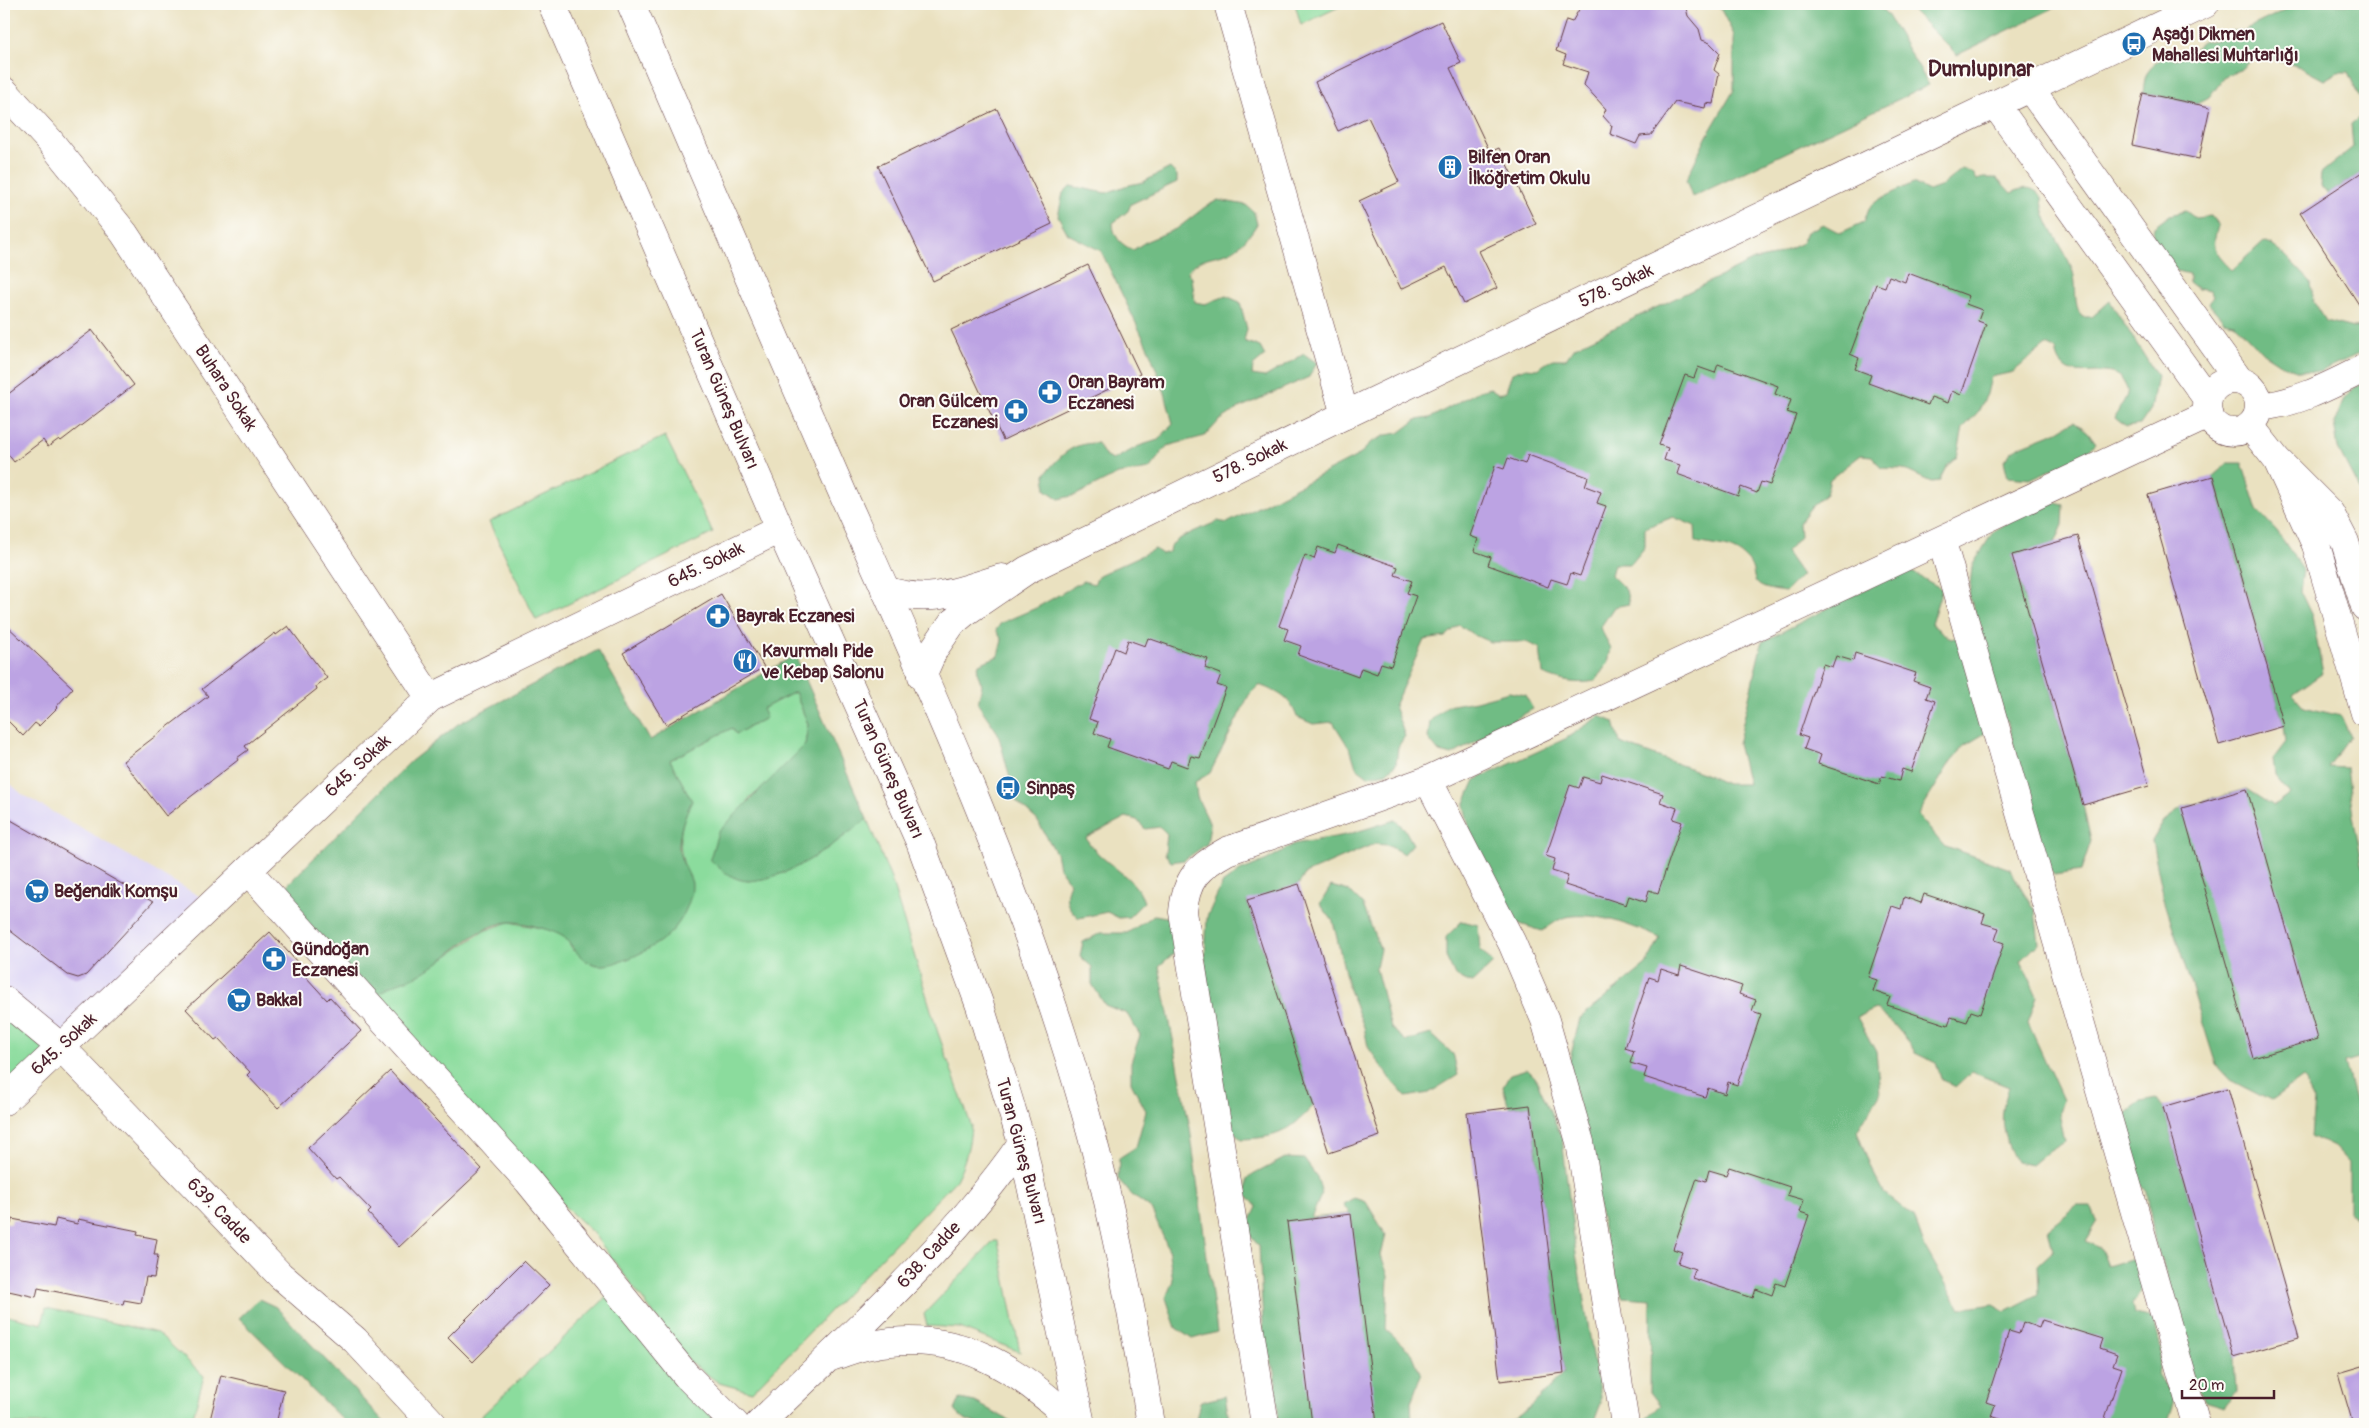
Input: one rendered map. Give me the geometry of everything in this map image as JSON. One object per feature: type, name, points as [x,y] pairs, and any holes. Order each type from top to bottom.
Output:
[{"type":"street","name":"Turan Güneş Bulvarı","points":[[552,4],[780,529],[920,842],[980,1006],[1022,1143],[1081,1424]]},
{"type":"street","points":[[632,4],[979,807],[1044,982],[1083,1104],[1105,1192],[1134,1326],[1151,1424]]},
{"type":"street","points":[[1228,4],[1345,415]]},
{"type":"street","name":"578. Sokak","points":[[1027,570],[1345,415],[2205,4]]},
{"type":"street","points":[[2029,87],[2239,380],[2254,390],[2255,417],[2316,545],[2365,713]]},
{"type":"street","name":"Buhara Sokak","points":[[4,91],[49,140],[124,233],[430,698]]},
{"type":"street","points":[[1995,104],[2208,407],[2219,428],[2226,432],[2243,431],[2255,417],[2365,368]]},
{"type":"street","points":[[1265,1424],[1183,912],[1185,893],[1193,876],[1206,863],[1227,851],[1428,780],[1942,542],[2160,436],[2208,407],[2216,386],[2223,381],[2239,380]]},
{"type":"street","points":[[2277,460],[2330,513],[2345,542],[2365,607]]},
{"type":"street","name":"645. Sokak","points":[[4,1101],[430,698],[780,529]]},
{"type":"street","points":[[1942,542],[2196,1424]]},
{"type":"street","points":[[885,590],[904,596],[928,598],[942,596],[1027,570]]},
{"type":"street","points":[[922,676],[934,649],[952,623],[1027,570]]},
{"type":"street","points":[[1428,780],[1512,943],[1545,1020],[1580,1142],[1625,1424]]},
{"type":"street","points":[[248,870],[528,1181],[686,1375],[735,1424]]},
{"type":"street","name":"639. Cadde","points":[[4,1000],[61,1047],[280,1275],[355,1340],[433,1424]]},
{"type":"street","name":"638. Cadde","points":[[759,1424],[935,1252],[998,1178],[1022,1143]]},
{"type":"street","name":"638. Cadde","points":[[827,1358],[871,1345],[899,1341],[938,1342],[968,1349],[1010,1370],[1056,1405],[1076,1424]]},
{"type":"shaded area","points":[[4,778],[23,795],[213,904],[61,1047],[4,1000]]},
{"type":"green space","points":[[1295,4],[1345,4],[1301,25]]},
{"type":"green space","points":[[1718,4],[1877,4],[1887,14],[1929,85],[1692,197],[1686,180],[1707,136],[1734,90],[1734,35]]},
{"type":"green space","points":[[1906,4],[2062,4],[1957,55]]},
{"type":"green space","points":[[2297,4],[2365,4],[2365,105],[2348,72],[2338,72],[2324,80],[2300,67],[2267,57],[2253,58],[2240,70],[2223,78],[2209,97],[2197,104],[2143,93],[2148,71],[2155,63],[2166,56],[2176,59],[2187,55],[2202,42],[2216,40],[2231,31],[2242,31]]},
{"type":"green space","points":[[2365,107],[2365,170],[2329,194],[2320,187],[2321,173],[2353,147],[2351,124],[2360,117]]},
{"type":"green space","points":[[1170,168],[1177,175],[1177,182],[1131,204],[1128,211],[1113,223],[1114,232],[1118,240],[1133,250],[1147,241],[1178,228],[1205,207],[1218,200],[1246,205],[1254,212],[1257,224],[1249,236],[1233,250],[1202,260],[1188,272],[1192,278],[1195,302],[1205,304],[1226,296],[1240,302],[1247,329],[1244,341],[1260,347],[1265,356],[1253,366],[1252,375],[1265,377],[1304,354],[1317,363],[1309,377],[1239,408],[1219,421],[1205,436],[1167,446],[1149,469],[1118,474],[1076,495],[1059,499],[1046,490],[1045,474],[1067,451],[1080,445],[1097,443],[1106,457],[1113,460],[1139,446],[1158,440],[1173,424],[1165,393],[1149,350],[1101,251],[1068,234],[1058,216],[1063,193],[1070,186],[1106,193],[1143,182]]},
{"type":"green space","points":[[1962,169],[1973,173],[1977,180],[1997,178],[2011,193],[2028,188],[2034,190],[2042,197],[2046,217],[2073,272],[2077,306],[2082,317],[2092,317],[2110,301],[2157,376],[2151,409],[2140,425],[2126,427],[2115,418],[2127,392],[2124,383],[2117,376],[2108,372],[2077,372],[2068,370],[2060,363],[2056,350],[2046,345],[2013,372],[1991,377],[1987,394],[1978,412],[1963,428],[1957,457],[1946,467],[1939,481],[1931,482],[1903,469],[1881,468],[1872,456],[1861,455],[1830,479],[1826,494],[1811,507],[1799,523],[1800,537],[1786,552],[1802,575],[1785,592],[1770,589],[1757,583],[1749,562],[1737,552],[1696,542],[1695,526],[1673,517],[1645,528],[1645,547],[1631,564],[1614,564],[1611,575],[1626,590],[1629,604],[1614,607],[1600,628],[1611,648],[1608,663],[1595,681],[1568,682],[1543,674],[1540,648],[1526,642],[1490,642],[1474,635],[1459,625],[1445,637],[1424,640],[1394,706],[1405,736],[1398,747],[1396,764],[1386,773],[1368,776],[1356,767],[1351,751],[1333,722],[1313,724],[1297,717],[1287,700],[1272,690],[1259,685],[1249,695],[1210,773],[1195,782],[1197,797],[1210,824],[1207,844],[1184,860],[1171,862],[1165,854],[1167,834],[1160,827],[1145,829],[1137,820],[1126,817],[1086,838],[1100,855],[1133,884],[1144,902],[1129,917],[1119,918],[1107,912],[1079,918],[1072,910],[1067,902],[1070,883],[1059,868],[1056,853],[1037,820],[1016,801],[998,733],[978,704],[982,685],[977,672],[979,664],[998,656],[1002,640],[996,630],[1001,623],[1036,608],[1083,581],[1094,584],[1099,575],[1155,549],[1162,554],[1169,552],[1170,546],[1187,535],[1218,521],[1227,523],[1361,454],[1370,443],[1386,435],[1399,433],[1416,420],[1430,418],[1479,391],[1490,388],[1499,394],[1506,391],[1512,373],[1526,368],[1537,369],[1553,359],[1566,359],[1575,347],[1754,260],[1774,256],[1802,243],[1807,232],[1823,224],[1840,233],[1864,222],[1869,208],[1878,200],[1913,183],[1929,191],[1940,187]]},
{"type":"green space","points":[[2186,211],[2195,218],[2211,216],[2218,225],[2215,240],[2216,250],[2218,255],[2232,270],[2263,242],[2273,246],[2286,256],[2311,282],[2313,300],[2326,321],[2353,328],[2365,327],[2365,351],[2319,372],[2299,371],[2280,364],[2263,353],[2234,323],[2224,321],[2209,304],[2213,296],[2210,291],[2198,289],[2189,282],[2189,274],[2177,271],[2152,239],[2154,227],[2170,215]]},
{"type":"green space","points":[[2365,383],[2365,501],[2338,449],[2334,424],[2344,399],[2355,387]]},
{"type":"green space","points":[[2074,421],[2088,432],[2096,443],[2082,456],[2030,479],[2008,477],[2004,461],[2012,451],[2058,431]]},
{"type":"green space","points":[[665,436],[713,533],[536,620],[489,522]]},
{"type":"green space","points":[[2228,463],[2242,463],[2257,510],[2277,531],[2303,570],[2300,591],[2312,616],[2323,673],[2293,694],[2304,707],[2341,716],[2350,736],[2328,767],[2347,768],[2353,816],[2362,863],[2365,869],[2365,1057],[2345,1063],[2365,1135],[2364,1223],[2349,1214],[2349,1163],[2334,1147],[2311,1136],[2314,1100],[2303,1078],[2271,1101],[2230,1080],[2216,1065],[2164,899],[2152,841],[2164,821],[2182,808],[2247,789],[2274,806],[2290,794],[2275,776],[2273,759],[2286,742],[2284,726],[2213,476]]},
{"type":"green space","points":[[2051,502],[2064,505],[2063,525],[2055,543],[2012,555],[2083,805],[2091,841],[2081,871],[2054,875],[2045,863],[2007,720],[1964,746],[1951,761],[1918,815],[1943,845],[2010,869],[2035,911],[2039,943],[2021,961],[2037,996],[2028,1023],[2063,1100],[2059,1113],[2065,1141],[2050,1150],[2032,1165],[2016,1162],[2004,1133],[2002,1117],[2009,1087],[1972,1072],[1956,1087],[1942,1080],[1936,1063],[1915,1053],[1898,1028],[1875,1009],[1857,1017],[1876,1052],[1880,1094],[1857,1131],[1871,1168],[1884,1193],[1914,1217],[1925,1247],[1960,1309],[1994,1304],[2006,1311],[2039,1294],[2038,1265],[2053,1251],[2048,1229],[2077,1206],[2091,1206],[2097,1221],[2085,1241],[2101,1249],[2108,1266],[2137,1257],[2147,1282],[2132,1304],[2134,1315],[2154,1319],[2161,1350],[2158,1377],[2175,1397],[2166,1424],[1645,1424],[1645,1419],[1660,1405],[1650,1392],[1651,1299],[1622,1297],[1607,1247],[1569,1063],[1580,1018],[1646,965],[1660,938],[1626,924],[1590,916],[1566,917],[1542,931],[1514,922],[1474,849],[1464,805],[1475,780],[1565,739],[1600,716],[1614,722],[1620,743],[1703,773],[1726,784],[1748,784],[1738,744],[1762,642],[1891,576],[1912,572],[1942,589],[1931,624],[1951,639],[1982,630],[1969,596],[1972,566],[1993,532],[2019,515]]},
{"type":"green space","points":[[598,650],[650,740],[795,655],[867,819],[827,849],[781,874],[749,881],[738,879],[722,870],[710,859],[718,832],[805,745],[808,724],[795,692],[762,709],[766,718],[736,734],[732,728],[670,760],[692,801],[682,824],[679,848],[681,858],[691,880],[692,889],[687,908],[681,920],[659,942],[636,955],[613,964],[593,964],[581,957],[566,939],[556,933],[539,927],[509,922],[497,925],[474,936],[421,974],[392,986],[374,998],[278,894],[410,762],[458,724]]},
{"type":"green space","points":[[795,692],[808,724],[805,745],[777,775],[748,800],[747,881],[784,873],[827,848],[867,819],[891,879],[938,1033],[971,1125],[970,1140],[956,1180],[752,1392],[719,1383],[690,1362],[592,1232],[534,1178],[374,998],[386,987],[420,974],[484,931],[509,922],[551,930],[565,937],[574,951],[692,883],[683,862],[680,842],[683,822],[691,801],[670,760],[732,727],[736,734],[766,718],[761,709]]},
{"type":"green space","points":[[1509,692],[1525,695],[1533,709],[1452,755],[1439,752],[1428,738],[1430,721],[1447,706],[1476,701]]},
{"type":"green space","points":[[1395,820],[1404,828],[1413,844],[1404,854],[1387,845],[1374,844],[1305,874],[1299,884],[1247,901],[1314,1105],[1297,1122],[1282,1132],[1264,1137],[1241,1139],[1228,1128],[1206,988],[1207,917],[1222,884],[1240,871],[1267,860],[1294,844],[1346,835]]},
{"type":"green space","points":[[1331,886],[1349,891],[1363,905],[1380,949],[1376,968],[1391,1028],[1406,1041],[1431,1034],[1453,1054],[1458,1075],[1429,1093],[1406,1097],[1390,1079],[1368,1047],[1364,1027],[1349,990],[1333,921],[1320,904]]},
{"type":"green space","points":[[1155,915],[1171,918],[1180,948],[1159,966],[1190,1128],[1217,1332],[1192,1339],[1176,1328],[1166,1298],[1173,1280],[1168,1248],[1151,1209],[1132,1195],[1118,1179],[1119,1158],[1136,1147],[1146,1111],[1131,1082],[1131,1062],[1140,1035],[1127,1014],[1105,1005],[1092,984],[1092,967],[1080,956],[1083,942],[1101,933],[1127,933]]},
{"type":"green space","points":[[1462,921],[1478,925],[1480,949],[1493,963],[1472,983],[1455,976],[1446,957],[1446,937]]},
{"type":"green space","points":[[4,1000],[61,1047],[4,1101]]},
{"type":"green space","points":[[1527,1069],[1535,1077],[1562,1138],[1575,1247],[1601,1403],[1593,1424],[1508,1424],[1533,1405],[1564,1373],[1530,1105],[1509,1107],[1503,1087],[1510,1074]]},
{"type":"green space","points":[[2156,1099],[2163,1107],[2234,1357],[2236,1393],[2225,1407],[2205,1401],[2195,1386],[2180,1341],[2176,1303],[2155,1243],[2147,1192],[2135,1177],[2123,1125],[2126,1114],[2141,1102]]},
{"type":"green space","points":[[1285,1158],[1304,1159],[1317,1177],[1322,1193],[1311,1218],[1350,1214],[1343,1204],[1354,1198],[1366,1202],[1386,1235],[1381,1255],[1388,1276],[1386,1330],[1412,1353],[1421,1375],[1411,1402],[1412,1424],[1279,1424],[1275,1371],[1264,1343],[1259,1246],[1246,1231],[1257,1207],[1247,1195],[1247,1178]]},
{"type":"green space","points":[[994,1241],[998,1241],[1020,1352],[960,1328],[927,1326],[924,1314]]},
{"type":"green space","points":[[615,1289],[735,1424],[473,1424]]},
{"type":"green space","points":[[259,1299],[276,1307],[386,1424],[347,1424],[239,1318]]},
{"type":"green space","points":[[46,1308],[158,1333],[204,1376],[191,1424],[4,1424],[4,1315],[42,1324]]},
{"type":"green space","points":[[1225,1396],[1230,1424],[1195,1424],[1200,1402]]},
{"type":"green space","points":[[960,1399],[975,1402],[1016,1424],[982,1424],[966,1420],[955,1410]]},
{"type":"building","points":[[1582,4],[1606,7],[1617,4],[1659,4],[1686,8],[1688,16],[1699,29],[1702,40],[1710,43],[1720,53],[1714,70],[1719,74],[1713,104],[1706,103],[1705,108],[1675,102],[1651,135],[1640,136],[1636,144],[1610,134],[1612,126],[1603,116],[1606,109],[1584,85],[1588,72],[1563,64],[1566,55],[1556,51],[1566,20],[1572,22]]},
{"type":"building","name":"Bilfen Oran İlköğretim Okulu","points":[[1441,21],[1461,63],[1450,68],[1490,152],[1499,148],[1536,224],[1479,251],[1497,288],[1464,304],[1446,267],[1401,289],[1359,201],[1399,182],[1368,117],[1338,131],[1315,82]]},
{"type":"building","points":[[2143,93],[2210,107],[2199,159],[2132,145]]},
{"type":"building","points":[[997,109],[1052,224],[933,281],[878,166]]},
{"type":"building","points":[[2365,170],[2365,314],[2300,213]]},
{"type":"building","points":[[1088,265],[1140,374],[1003,440],[951,330]]},
{"type":"building","points":[[1908,273],[1969,296],[1966,304],[1982,310],[1978,321],[1986,324],[1961,395],[1952,391],[1948,403],[1931,397],[1928,405],[1868,383],[1871,375],[1855,369],[1859,358],[1850,354],[1876,284],[1885,287],[1889,276],[1905,282]]},
{"type":"building","points":[[92,330],[134,385],[61,441],[59,439],[48,447],[43,440],[14,462],[4,449],[4,395],[7,395]]},
{"type":"building","points":[[1718,364],[1778,386],[1775,394],[1791,400],[1787,412],[1796,415],[1770,485],[1761,482],[1757,493],[1741,487],[1738,496],[1677,474],[1680,465],[1664,460],[1668,448],[1659,445],[1685,375],[1694,378],[1698,367],[1715,373]]},
{"type":"building","points":[[1528,455],[1588,477],[1585,486],[1601,492],[1597,503],[1606,506],[1580,576],[1571,573],[1567,584],[1551,579],[1548,587],[1488,565],[1491,557],[1474,551],[1478,539],[1470,536],[1495,466],[1504,469],[1508,458],[1525,464]]},
{"type":"building","points":[[2213,476],[2284,726],[2219,745],[2148,495]]},
{"type":"building","points":[[2078,536],[2149,786],[2083,805],[2012,555]]},
{"type":"building","points":[[1338,545],[1398,567],[1395,575],[1412,581],[1407,593],[1416,596],[1391,666],[1381,663],[1377,674],[1361,668],[1358,677],[1298,655],[1301,646],[1284,640],[1288,629],[1279,626],[1305,555],[1314,559],[1318,547],[1335,553]]},
{"type":"building","points":[[721,594],[764,667],[666,725],[623,653]]},
{"type":"building","points":[[4,623],[73,688],[39,726],[35,723],[23,736],[4,717]]},
{"type":"building","points":[[288,626],[327,678],[316,686],[317,689],[245,746],[248,750],[237,758],[238,760],[166,816],[123,761],[208,696],[202,689],[275,633],[276,635]]},
{"type":"building","points":[[1148,638],[1208,659],[1205,668],[1221,674],[1217,685],[1226,688],[1200,758],[1191,756],[1187,767],[1171,761],[1168,769],[1107,747],[1110,739],[1094,733],[1098,722],[1089,719],[1115,648],[1124,652],[1128,640],[1145,646]]},
{"type":"building","points":[[1855,653],[1916,673],[1913,681],[1930,687],[1926,698],[1935,701],[1911,772],[1902,769],[1899,781],[1882,776],[1879,784],[1818,764],[1821,755],[1804,749],[1808,738],[1799,735],[1823,664],[1832,667],[1836,656],[1853,661]]},
{"type":"building","points":[[1602,774],[1663,794],[1660,802],[1677,808],[1673,819],[1682,822],[1658,893],[1649,890],[1646,902],[1629,896],[1626,905],[1565,885],[1568,876],[1552,871],[1555,859],[1546,856],[1570,785],[1579,788],[1583,777],[1600,782]]},
{"type":"building","points":[[2247,789],[2318,1039],[2253,1058],[2182,808]]},
{"type":"building","points":[[4,816],[153,902],[86,975],[78,978],[68,975],[4,926]]},
{"type":"building","points":[[1299,884],[1380,1136],[1329,1153],[1247,900]]},
{"type":"building","points":[[1924,894],[1985,914],[1982,923],[1999,928],[1995,940],[2004,943],[1980,1014],[1971,1011],[1967,1022],[1951,1017],[1948,1025],[1887,1005],[1890,997],[1873,991],[1877,980],[1868,977],[1892,906],[1901,909],[1904,897],[1921,903]]},
{"type":"building","points":[[270,932],[298,963],[296,966],[327,1000],[330,997],[361,1031],[278,1108],[247,1075],[250,1072],[218,1038],[215,1040],[186,1009]]},
{"type":"building","points":[[1681,966],[1742,986],[1739,994],[1756,1000],[1752,1011],[1761,1014],[1737,1085],[1728,1082],[1725,1094],[1708,1088],[1705,1097],[1644,1077],[1647,1068],[1630,1063],[1634,1051],[1625,1048],[1649,977],[1658,980],[1661,969],[1679,975]]},
{"type":"building","points":[[390,1071],[482,1169],[399,1247],[368,1213],[371,1210],[339,1177],[336,1179],[308,1148]]},
{"type":"building","points":[[2228,1088],[2299,1338],[2234,1357],[2163,1107]]},
{"type":"building","points":[[1530,1105],[1564,1373],[1500,1381],[1467,1113]]},
{"type":"building","points":[[1729,1167],[1790,1187],[1787,1195],[1804,1200],[1800,1212],[1809,1215],[1785,1286],[1776,1283],[1772,1295],[1756,1289],[1753,1298],[1692,1278],[1695,1269],[1678,1263],[1682,1252],[1673,1249],[1697,1178],[1706,1181],[1709,1170],[1726,1175]]},
{"type":"building","points":[[1351,1214],[1377,1424],[1312,1424],[1287,1222]]},
{"type":"building","points":[[12,1219],[54,1227],[56,1219],[77,1224],[78,1219],[138,1231],[137,1235],[157,1239],[154,1255],[158,1255],[154,1278],[146,1277],[141,1303],[124,1300],[123,1305],[38,1288],[36,1297],[4,1290],[4,1222],[11,1224]]},
{"type":"building","points":[[524,1261],[549,1285],[473,1362],[448,1337]]},
{"type":"building","points":[[2042,1320],[2103,1339],[2100,1348],[2117,1354],[2113,1365],[2122,1368],[2103,1424],[2015,1424],[1991,1416],[1995,1405],[1986,1402],[2009,1331],[2019,1334],[2023,1322],[2039,1328]]},
{"type":"building","points":[[2365,1365],[2365,1424],[2353,1424],[2338,1373]]},
{"type":"building","points":[[221,1375],[284,1390],[276,1424],[209,1424]]},
{"type":"place","name":"Aşağı Dikmen Mahallesi Muhtarlığı","points":[[2134,44]]},
{"type":"place","name":"Bilfen Oran İlköğretim Okulu","points":[[1450,167]]},
{"type":"place","name":"Oran Bayram Eczanesi","points":[[1050,392]]},
{"type":"place","name":"Oran Gülcem Eczanesi","points":[[1016,411]]},
{"type":"place","name":"Bayrak Eczanesi","points":[[718,616]]},
{"type":"place","name":"Kavurmalı Pide ve Kebap Salonu","points":[[745,661]]},
{"type":"place","name":"Sinpaş","points":[[1008,788]]},
{"type":"place","name":"Beğendik Komşu","points":[[37,891]]},
{"type":"place","name":"Gündoğan Eczanesi","points":[[274,959]]},
{"type":"place","name":"Bakkal","points":[[239,1000]]},
{"type":"district","name":"Dumlupınar","points":[[1981,69]]}]
